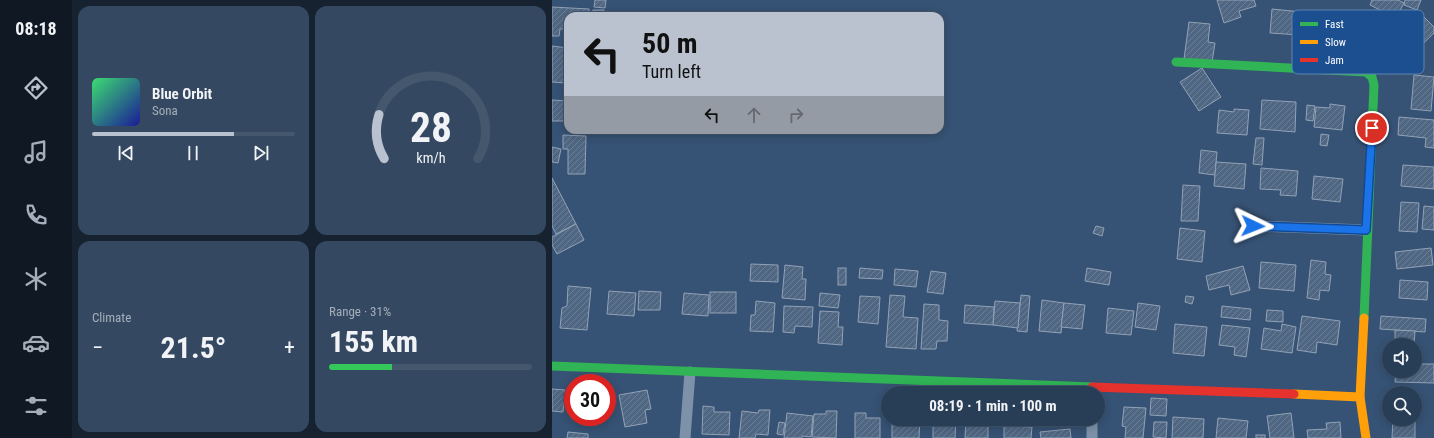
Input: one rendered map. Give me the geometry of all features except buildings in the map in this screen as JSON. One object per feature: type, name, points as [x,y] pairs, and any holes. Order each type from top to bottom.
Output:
[{"type":"street","points":[[1176,62],[1292,68]]},
{"type":"street","points":[[1366,438],[1360,397],[1366,230],[1374,85],[1372,77],[1368,74]]},
{"type":"street","points":[[1253,226],[1366,230]]},
{"type":"street","points":[[552,366],[1003,386]]},
{"type":"street","points":[[685,438],[690,372]]},
{"type":"street","points":[[1105,390],[1360,397]]},
{"type":"street","points":[[1092,426],[1092,438]]},
{"type":"traffic: fast","points":[[1176,62],[1292,68]]},
{"type":"traffic: fast","points":[[1364,318],[1374,85],[1372,77],[1368,74]]},
{"type":"traffic: fast","points":[[552,366],[1066,386]]},
{"type":"traffic: slow","points":[[1364,318],[1360,397],[1366,438]]},
{"type":"traffic: slow","points":[[1294,394],[1360,397]]},
{"type":"traffic: jam","points":[[1105,387],[1294,394]]},
{"type":"route","points":[[1253,226],[1366,230],[1372,128]]}]
